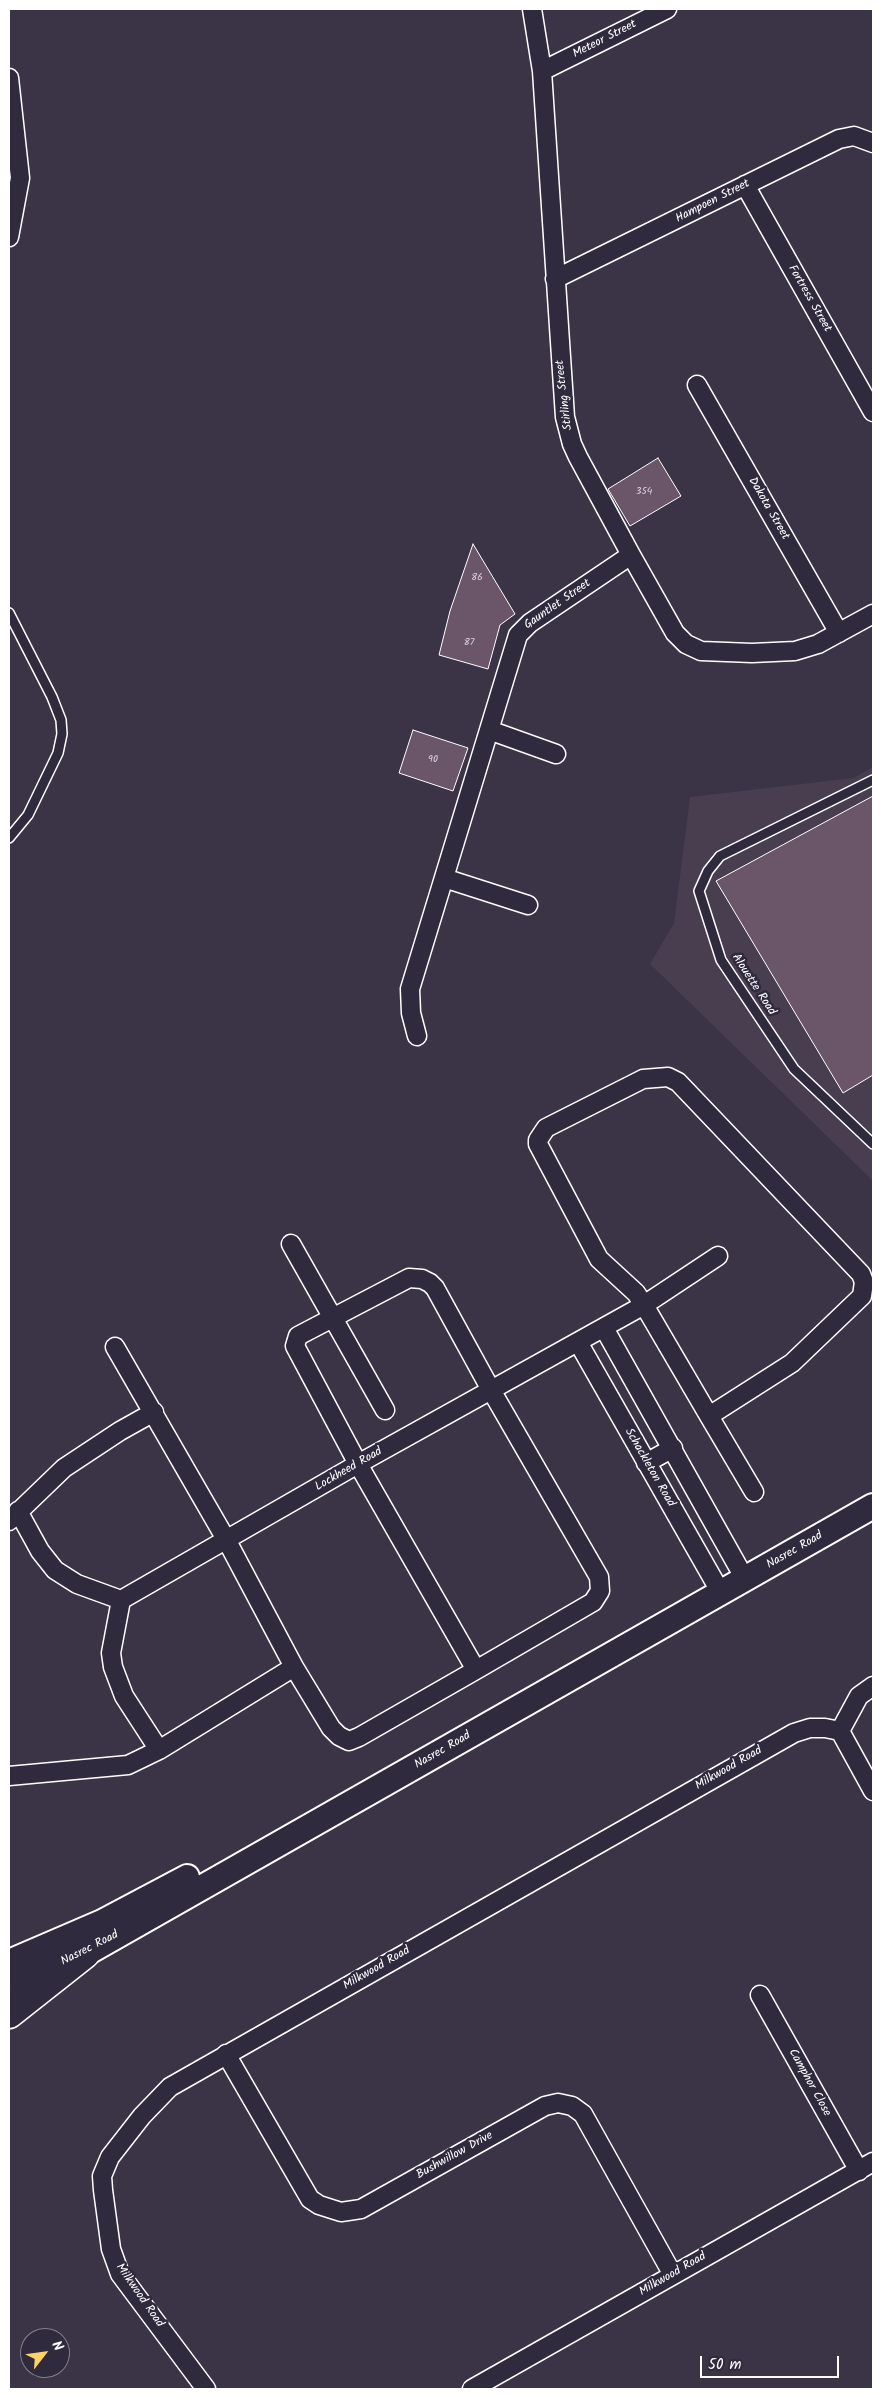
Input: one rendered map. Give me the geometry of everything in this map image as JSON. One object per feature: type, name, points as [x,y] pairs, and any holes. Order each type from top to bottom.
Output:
[{"type":"highway","points":[[9,2014],[86,1954]]},
{"type":"main road","name":"Nasrec Road","points":[[742,1572],[873,1489]]},
{"type":"main road","name":"Nasrec Road","points":[[9,1962],[102,1922],[157,1894],[742,1572],[873,1506]]},
{"type":"main road","name":"Nasrec Road","points":[[9,1986],[86,1954],[717,1586]]},
{"type":"street","name":"Stirling Street","points":[[532,9],[542,71],[565,417],[572,444],[631,555],[675,632],[692,648],[752,653],[795,651],[818,644],[873,614]]},
{"type":"street","name":"Meteor Street","points":[[542,71],[667,9]]},
{"type":"street","points":[[9,78],[20,178],[9,237]]},
{"type":"street","name":"Hampoen Street","points":[[555,280],[839,139],[854,136],[873,142]]},
{"type":"street","name":"Fortress Street","points":[[745,186],[873,412]]},
{"type":"street","name":"Dakota Street","points":[[697,385],[839,633]]},
{"type":"street","name":"Gauntlet Street","points":[[417,1036],[411,1013],[410,988],[515,644],[522,629],[631,555]]},
{"type":"street","points":[[489,730],[556,754]]},
{"type":"street","points":[[444,878],[528,904]]},
{"type":"street","points":[[709,1416],[792,1363],[862,1296],[864,1282],[861,1274],[678,1082],[668,1077],[643,1079],[546,1128],[538,1140],[540,1151],[599,1259],[636,1293],[644,1305],[709,1416],[754,1492]]},
{"type":"street","points":[[291,1244],[385,1410]]},
{"type":"street","name":"Lockheed Road","points":[[121,1600],[227,1541],[358,1464],[644,1305],[718,1256]]},
{"type":"street","points":[[115,1347],[227,1541],[294,1667],[332,1728],[339,1736],[349,1741],[359,1737],[476,1670],[593,1602],[599,1595],[601,1585],[599,1577],[491,1390],[435,1288],[422,1279],[409,1278],[298,1336],[295,1346],[358,1464],[476,1670]]},
{"type":"street","points":[[604,1328],[742,1572]]},
{"type":"street","name":"Schackleton Road","points":[[578,1342],[717,1586]]},
{"type":"street","points":[[154,1412],[120,1431],[64,1468],[13,1516],[55,1570],[77,1584],[121,1600],[111,1653],[113,1667],[124,1696],[159,1750]]},
{"type":"street","points":[[646,1463],[672,1448]]},
{"type":"street","points":[[9,1776],[128,1765],[159,1750],[294,1667]]},
{"type":"street","points":[[873,1686],[859,1696],[840,1731],[873,1791]]},
{"type":"street","name":"Milkwood Road","points":[[206,2389],[120,2274],[111,2248],[102,2176],[110,2157],[156,2100],[170,2087],[226,2054],[794,1733],[810,1728],[840,1731]]},
{"type":"street","name":"Camphor Close","points":[[760,1995],[866,2166]]},
{"type":"street","name":"Bushwillow Drive","points":[[226,2054],[310,2199],[319,2205],[340,2212],[361,2209],[537,2109],[558,2103],[572,2106],[582,2114],[673,2275]]},
{"type":"street","name":"Milkwood Road","points":[[472,2389],[866,2166]]},
{"type":"lane","points":[[9,613],[52,697],[62,720],[62,734],[58,753],[28,815],[9,838]]},
{"type":"lane","name":"Alouette Road","points":[[873,780],[720,856],[708,871],[699,891],[721,960],[794,1069],[873,1144]]},
{"type":"shaded area","points":[[873,767],[873,1181],[650,964],[674,923],[690,797],[853,778]]},
{"type":"building","points":[[658,458],[681,496],[630,526],[608,489]]},
{"type":"building","points":[[473,544],[515,614],[500,625],[488,669],[439,655],[450,611]]},
{"type":"building","points":[[413,730],[468,748],[453,791],[399,773]]},
{"type":"building","points":[[873,796],[873,1075],[843,1093],[716,881]]}]
